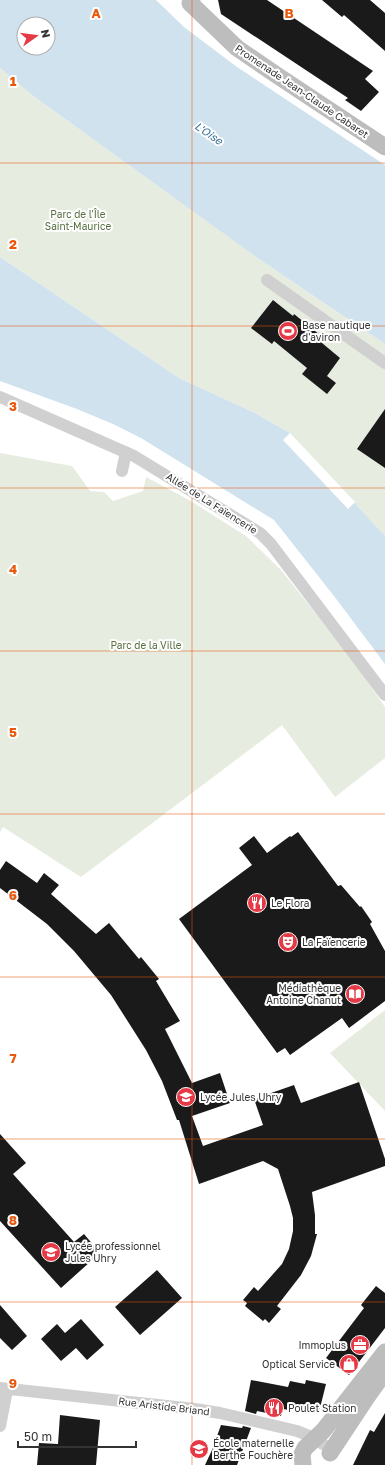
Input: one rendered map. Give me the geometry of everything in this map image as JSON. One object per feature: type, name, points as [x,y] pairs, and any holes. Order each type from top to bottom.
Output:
[{"type":"street","name":"Promenade Jean-Claude Cabaret","points":[[189,1],[237,48],[385,147]]},
{"type":"street","points":[[267,280],[385,363]]},
{"type":"street","name":"Allée de La Faïencerie","points":[[0,397],[126,452],[252,527],[265,538],[385,695]]},
{"type":"street","points":[[122,471],[126,452]]},
{"type":"street","points":[[322,1449],[385,1352]]},
{"type":"street","points":[[303,1464],[302,1457],[304,1450],[322,1449],[367,1397],[385,1372]]},
{"type":"street","points":[[0,1426],[3,1389]]},
{"type":"street","name":"Rue Aristide Briand","points":[[3,1389],[220,1413],[298,1431],[322,1449]]},
{"type":"green space","name":"Parc de l'Île Saint-Maurice","points":[[0,68],[32,95],[256,257],[385,344],[385,536],[290,433],[255,413],[179,378],[0,257]]},
{"type":"green space","name":"Parc de la Ville","points":[[0,453],[72,466],[90,491],[104,492],[113,501],[143,491],[146,477],[189,500],[246,536],[281,570],[352,659],[385,707],[385,758],[335,797],[282,725],[81,877],[3,827],[0,832]]},
{"type":"green space","points":[[385,1010],[385,1111],[330,1053]]},
{"type":"water","name":"L'Oise","points":[[0,0],[156,0],[184,27],[237,67],[385,165],[385,344],[256,257],[32,95],[0,68]]},
{"type":"water","points":[[0,257],[179,378],[255,413],[290,433],[385,536],[385,664],[274,520],[141,438],[77,409],[0,381]]},
{"type":"pier","points":[[290,433],[355,502],[348,509],[283,440]]},
{"type":"building","points":[[218,0],[267,0],[373,71],[365,79],[379,92],[361,111],[345,100],[348,98],[221,14]]},
{"type":"building","points":[[322,0],[370,0],[385,13],[385,51],[344,15],[342,17]]},
{"type":"building","points":[[273,300],[293,316],[294,314],[325,339],[322,343],[340,358],[327,376],[336,383],[327,394],[302,374],[307,368],[274,341],[272,344],[251,328]]},
{"type":"building","points":[[385,409],[385,468],[357,449]]},
{"type":"building","name":"La Faïencerie","points":[[298,832],[338,886],[341,885],[360,907],[361,906],[372,922],[370,924],[385,951],[385,1001],[349,1028],[342,1018],[290,1055],[285,1048],[277,1053],[179,919],[252,865],[239,848],[254,836],[267,853]]},
{"type":"building","points":[[6,861],[37,883],[44,873],[59,885],[51,894],[96,934],[109,923],[139,959],[141,957],[159,979],[156,981],[180,1021],[165,1029],[192,1083],[220,1073],[230,1103],[192,1116],[203,1146],[263,1125],[254,1099],[294,1085],[301,1103],[359,1082],[385,1159],[385,1166],[312,1192],[315,1215],[315,1234],[317,1234],[311,1256],[301,1275],[277,1306],[281,1309],[269,1323],[265,1319],[263,1321],[245,1306],[247,1303],[243,1300],[254,1287],[258,1291],[282,1264],[289,1249],[293,1231],[293,1218],[278,1169],[263,1161],[199,1184],[179,1120],[177,1120],[162,1081],[146,1050],[111,995],[74,951],[47,924],[0,888],[0,870]]},
{"type":"building","points":[[0,1134],[26,1163],[13,1174],[74,1242],[84,1234],[100,1253],[61,1288],[0,1221]]},
{"type":"building","points":[[157,1270],[182,1298],[140,1335],[115,1307]]},
{"type":"building","points":[[376,1286],[385,1293],[385,1328],[349,1375],[326,1358],[364,1308],[361,1305]]},
{"type":"building","points":[[0,1305],[27,1336],[12,1350],[0,1338]]},
{"type":"building","points":[[81,1319],[104,1345],[87,1360],[76,1348],[61,1361],[41,1339],[57,1324],[65,1333]]},
{"type":"building","points":[[251,1380],[288,1387],[290,1381],[305,1384],[306,1380],[326,1384],[319,1412],[306,1409],[305,1413],[283,1409],[281,1416],[257,1411],[256,1414],[245,1411]]},
{"type":"building","points":[[385,1413],[385,1465],[353,1465],[370,1430],[374,1432]]},
{"type":"building","points":[[60,1415],[100,1420],[96,1465],[37,1465],[39,1443],[58,1444]]},
{"type":"building","points":[[221,1425],[251,1428],[237,1465],[205,1465],[212,1450]]},
{"type":"place","name":"Base nautique d'aviron","points":[[288,331]]},
{"type":"place","name":"Le Flora","points":[[257,903]]},
{"type":"place","name":"La Faïencerie","points":[[288,942]]},
{"type":"place","name":"Médiathèque Antoine Chanut","points":[[355,994]]},
{"type":"place","name":"Lycée Jules Uhry","points":[[186,1097]]},
{"type":"place","name":"Lycée professionnel Jules Uhry","points":[[51,1252]]},
{"type":"place","name":"Immoplus","points":[[360,1345]]},
{"type":"place","name":"Optical Service","points":[[349,1364]]},
{"type":"place","name":"Poulet Station","points":[[274,1408]]},
{"type":"place","name":"École maternelle Berthe Fouchère","points":[[199,1449]]}]
